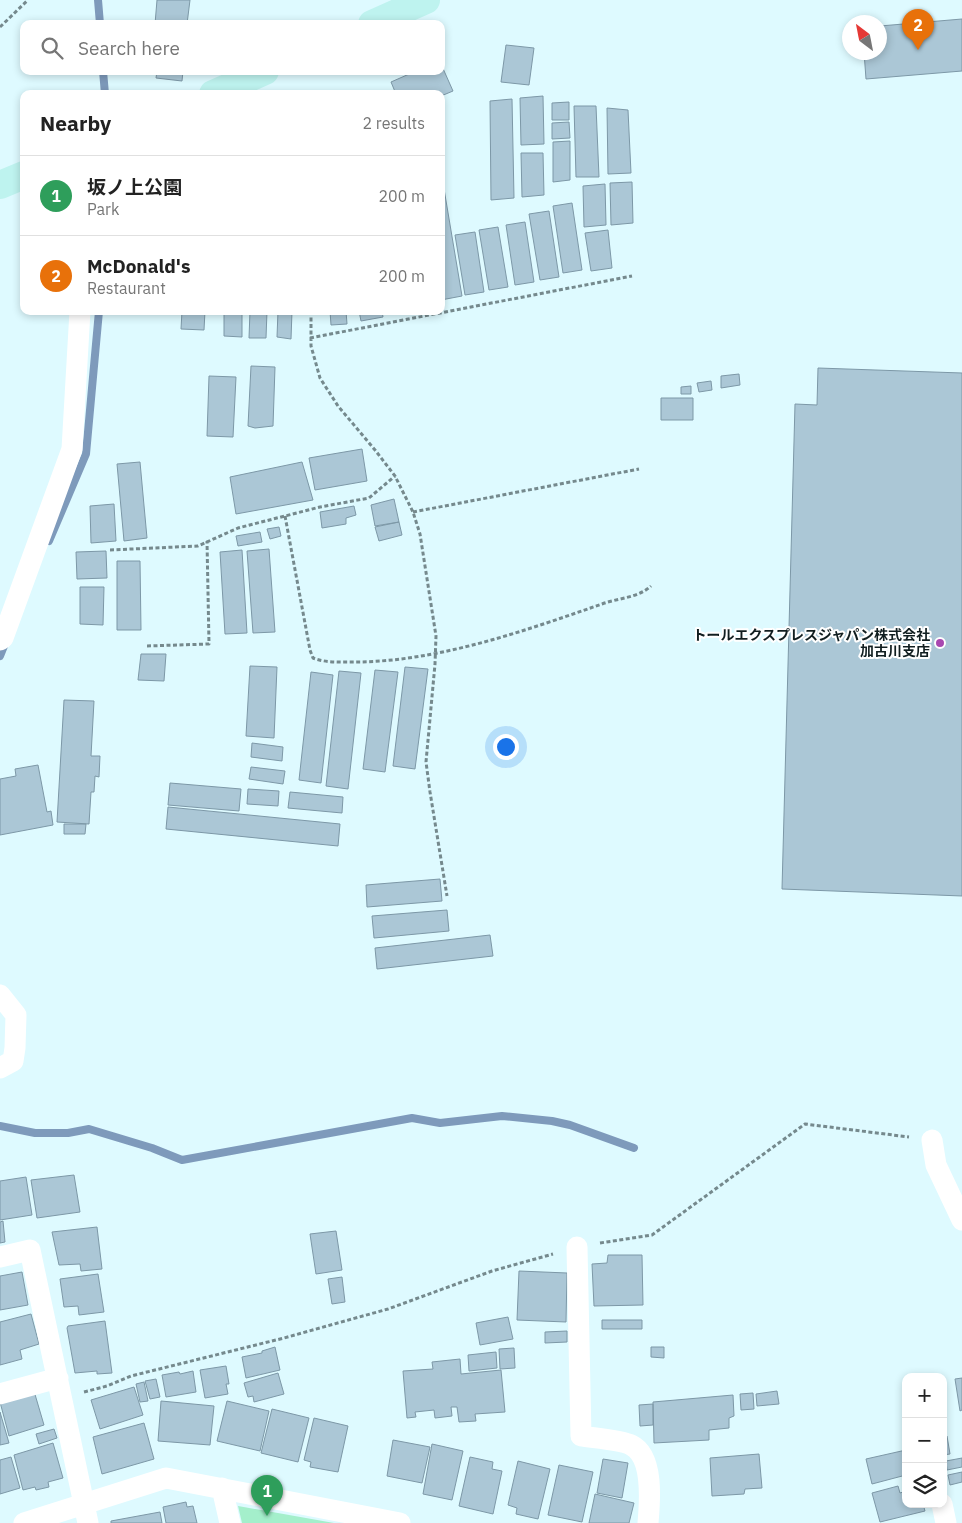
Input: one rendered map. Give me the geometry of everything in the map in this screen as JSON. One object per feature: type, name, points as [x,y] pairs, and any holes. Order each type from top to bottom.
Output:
[{"type":"main road","points":[[381,20],[426,0]]},
{"type":"main road","points":[[221,90],[256,75]]},
{"type":"main road","points":[[0,185],[20,177]]},
{"type":"street","points":[[0,640],[3,638],[72,449],[80,315]]},
{"type":"street","points":[[0,995],[16,1015],[13,1061],[0,1068]]},
{"type":"street","points":[[932,1140],[936,1165],[962,1220]]},
{"type":"street","points":[[577,1247],[581,1436],[630,1444],[642,1452],[647,1469],[651,1498],[648,1523]]},
{"type":"street","points":[[0,1257],[30,1250],[86,1514]]},
{"type":"street","points":[[0,1394],[60,1388]]},
{"type":"street","points":[[24,1523],[86,1514],[166,1478],[222,1488],[361,1520],[400,1523]]},
{"type":"street","points":[[222,1488],[230,1523]]},
{"type":"street","points":[[943,1508],[946,1523]]},
{"type":"path","points":[[0,27],[28,0]]},
{"type":"path","points":[[445,312],[632,276]]},
{"type":"path","points":[[311,315],[311,346],[320,378],[338,406],[395,476],[413,512],[420,534],[436,636],[426,762],[447,896]]},
{"type":"path","points":[[310,338],[429,315]]},
{"type":"path","points":[[413,512],[639,469]]},
{"type":"path","points":[[110,550],[198,546],[238,528],[320,507],[369,498],[395,476]]},
{"type":"path","points":[[285,516],[310,650],[313,658],[322,662],[374,662],[435,653],[510,635],[607,602],[644,593],[651,586]]},
{"type":"path","points":[[146,646],[209,644],[207,541]]},
{"type":"path","points":[[60,1388],[107,1386],[131,1376],[284,1338],[388,1309],[492,1271],[577,1247],[652,1235],[805,1124],[932,1140]]},
{"type":"green space","points":[[238,1506],[334,1523],[242,1523]]},
{"type":"building","points":[[157,0],[190,0],[188,20],[155,20]]},
{"type":"building","points":[[962,19],[962,71],[866,79],[865,60],[887,60],[887,25]]},
{"type":"building","points":[[506,45],[534,48],[529,85],[501,82]]},
{"type":"building","points":[[445,73],[453,91],[445,94],[445,90],[394,90],[391,82],[407,75],[445,75]]},
{"type":"building","points":[[156,75],[183,75],[182,81],[156,78]]},
{"type":"building","points":[[543,96],[544,144],[521,145],[520,98]]},
{"type":"building","points":[[512,99],[514,198],[491,200],[490,101]]},
{"type":"building","points":[[569,102],[569,120],[552,120],[552,103]]},
{"type":"building","points":[[574,106],[596,106],[599,177],[576,177]]},
{"type":"building","points":[[607,108],[628,110],[631,173],[608,174]]},
{"type":"building","points":[[569,122],[570,138],[552,139],[552,123]]},
{"type":"building","points":[[570,141],[570,180],[553,182],[553,142]]},
{"type":"building","points":[[521,153],[543,153],[544,195],[522,197]]},
{"type":"building","points":[[632,182],[633,223],[611,225],[610,183]]},
{"type":"building","points":[[605,184],[606,225],[584,227],[583,186]]},
{"type":"building","points":[[445,195],[462,296],[445,299]]},
{"type":"building","points":[[572,203],[582,270],[563,273],[553,206]]},
{"type":"building","points":[[549,211],[559,277],[540,280],[529,214]]},
{"type":"building","points":[[525,222],[534,282],[515,285],[506,225]]},
{"type":"building","points":[[498,227],[508,287],[489,290],[479,230]]},
{"type":"building","points":[[608,230],[612,268],[591,271],[585,233]]},
{"type":"building","points":[[475,232],[484,292],[465,295],[455,235]]},
{"type":"building","points":[[182,315],[205,315],[204,330],[181,329]]},
{"type":"building","points":[[224,315],[242,315],[242,337],[224,336]]},
{"type":"building","points":[[250,315],[267,315],[266,338],[249,338]]},
{"type":"building","points":[[278,315],[292,315],[291,339],[277,337]]},
{"type":"building","points":[[330,315],[346,315],[347,324],[331,325]]},
{"type":"building","points":[[360,315],[383,315],[383,317],[361,321]]},
{"type":"building","points":[[251,366],[275,367],[273,426],[255,428],[248,426]]},
{"type":"building","points":[[818,368],[962,373],[962,896],[782,889],[795,404],[817,405]]},
{"type":"building","points":[[739,374],[740,385],[721,388],[721,376]]},
{"type":"building","points":[[209,376],[236,377],[233,437],[207,436]]},
{"type":"building","points":[[711,381],[712,390],[699,392],[697,383]]},
{"type":"building","points":[[691,386],[691,394],[681,394],[681,387]]},
{"type":"building","points":[[661,398],[693,398],[693,420],[661,420]]},
{"type":"building","points":[[362,449],[367,481],[315,490],[309,458]]},
{"type":"building","points":[[140,462],[147,538],[124,541],[117,464]]},
{"type":"building","points":[[302,462],[313,500],[236,514],[230,477]]},
{"type":"building","points":[[394,499],[399,522],[375,526],[371,505]]},
{"type":"building","points":[[114,504],[116,541],[91,543],[90,506]]},
{"type":"building","points":[[354,506],[356,515],[346,518],[346,524],[322,528],[320,512]]},
{"type":"building","points":[[399,522],[402,535],[379,541],[375,527]]},
{"type":"building","points":[[279,527],[281,536],[270,539],[267,529]]},
{"type":"building","points":[[260,532],[262,542],[238,546],[236,536]]},
{"type":"building","points":[[269,549],[275,632],[253,633],[247,551]]},
{"type":"building","points":[[242,550],[247,633],[225,634],[220,552]]},
{"type":"building","points":[[106,551],[107,578],[77,579],[76,552]]},
{"type":"building","points":[[117,561],[140,561],[141,630],[117,630]]},
{"type":"building","points":[[80,587],[104,587],[103,625],[80,624]]},
{"type":"building","points":[[141,654],[166,654],[164,681],[138,680]]},
{"type":"building","points":[[250,666],[277,667],[274,738],[246,736]]},
{"type":"building","points":[[405,667],[428,669],[415,769],[393,766]]},
{"type":"building","points":[[375,670],[398,672],[385,772],[363,769]]},
{"type":"building","points":[[339,671],[361,673],[348,789],[326,786]]},
{"type":"building","points":[[311,672],[333,675],[321,783],[299,780]]},
{"type":"building","points":[[64,700],[94,701],[91,756],[100,756],[99,777],[95,776],[94,792],[91,792],[89,824],[57,822]]},
{"type":"building","points":[[252,743],[283,747],[282,761],[251,757]]},
{"type":"building","points":[[38,765],[47,812],[51,811],[53,825],[0,835],[0,779],[16,776],[15,769]]},
{"type":"building","points":[[251,767],[285,771],[283,784],[249,779]]},
{"type":"building","points":[[170,783],[241,789],[239,811],[168,805]]},
{"type":"building","points":[[248,789],[279,791],[278,806],[247,804]]},
{"type":"building","points":[[290,792],[343,797],[342,813],[288,808]]},
{"type":"building","points":[[168,807],[340,824],[338,846],[166,829]]},
{"type":"building","points":[[64,824],[86,824],[85,834],[64,834]]},
{"type":"building","points":[[440,879],[442,901],[367,907],[366,885]]},
{"type":"building","points":[[447,910],[449,931],[374,938],[372,916]]},
{"type":"building","points":[[490,935],[493,956],[377,969],[375,948]]},
{"type":"building","points":[[74,1175],[80,1212],[37,1218],[31,1180]]},
{"type":"building","points":[[26,1177],[32,1215],[0,1220],[0,1181]]},
{"type":"building","points":[[3,1221],[5,1242],[0,1243],[0,1222]]},
{"type":"building","points":[[97,1227],[102,1269],[81,1271],[80,1264],[59,1265],[52,1232]]},
{"type":"building","points":[[336,1231],[342,1270],[316,1274],[310,1234]]},
{"type":"building","points":[[608,1255],[642,1255],[643,1305],[594,1306],[592,1264],[607,1263]]},
{"type":"building","points":[[519,1271],[567,1273],[566,1322],[517,1320]]},
{"type":"building","points":[[22,1272],[28,1305],[0,1310],[0,1276]]},
{"type":"building","points":[[98,1274],[104,1312],[79,1315],[78,1306],[64,1307],[60,1279]]},
{"type":"building","points":[[342,1277],[345,1302],[332,1304],[328,1279]]},
{"type":"building","points":[[31,1314],[39,1344],[20,1350],[22,1359],[0,1365],[0,1322]]},
{"type":"building","points":[[508,1317],[513,1339],[480,1345],[476,1323]]},
{"type":"building","points":[[602,1320],[642,1320],[642,1329],[602,1329]]},
{"type":"building","points":[[105,1321],[112,1373],[97,1374],[97,1371],[75,1373],[68,1326]]},
{"type":"building","points":[[567,1331],[567,1342],[545,1343],[545,1332]]},
{"type":"building","points":[[275,1347],[280,1370],[246,1378],[242,1357],[262,1353],[262,1351]]},
{"type":"building","points":[[651,1347],[664,1347],[664,1358],[651,1357]]},
{"type":"building","points":[[514,1348],[515,1368],[500,1369],[499,1349]]},
{"type":"building","points":[[496,1352],[497,1368],[469,1371],[468,1355]]},
{"type":"building","points":[[460,1359],[461,1374],[501,1370],[505,1412],[475,1414],[476,1421],[459,1422],[457,1407],[451,1407],[452,1416],[435,1418],[434,1410],[415,1412],[416,1417],[407,1418],[403,1371],[433,1369],[432,1362]]},
{"type":"building","points":[[226,1366],[229,1384],[226,1384],[228,1394],[205,1398],[200,1370]]},
{"type":"building","points":[[193,1371],[196,1392],[166,1397],[162,1375]]},
{"type":"building","points":[[278,1373],[284,1394],[254,1402],[253,1396],[248,1397],[244,1383]]},
{"type":"building","points":[[962,1378],[962,1410],[960,1411],[955,1379]]},
{"type":"building","points":[[156,1379],[160,1397],[150,1399],[145,1381]]},
{"type":"building","points":[[144,1382],[148,1401],[140,1402],[136,1384]]},
{"type":"building","points":[[134,1387],[143,1415],[100,1429],[91,1400]]},
{"type":"building","points":[[34,1391],[44,1425],[9,1436],[0,1402]]},
{"type":"building","points":[[777,1391],[779,1404],[757,1406],[756,1394]]},
{"type":"building","points":[[753,1393],[754,1409],[741,1410],[740,1394]]},
{"type":"building","points":[[733,1395],[734,1416],[729,1418],[729,1428],[709,1430],[709,1440],[654,1443],[653,1402]]},
{"type":"building","points":[[161,1401],[214,1406],[210,1445],[158,1441]]},
{"type":"building","points":[[227,1401],[269,1411],[260,1451],[217,1441]]},
{"type":"building","points":[[653,1404],[653,1425],[640,1426],[639,1405]]},
{"type":"building","points":[[272,1409],[309,1418],[298,1462],[261,1453]]},
{"type":"building","points":[[0,1412],[9,1443],[0,1445]]},
{"type":"building","points":[[314,1418],[348,1426],[338,1472],[310,1467],[311,1462],[304,1460]]},
{"type":"building","points":[[144,1423],[154,1459],[102,1474],[93,1437]]},
{"type":"building","points":[[54,1429],[57,1438],[39,1444],[36,1434]]},
{"type":"building","points":[[947,1436],[950,1454],[947,1454]]},
{"type":"building","points":[[393,1440],[430,1447],[422,1483],[387,1476]]},
{"type":"building","points":[[53,1443],[63,1478],[48,1482],[49,1487],[36,1490],[35,1487],[23,1490],[14,1455]]},
{"type":"building","points":[[432,1444],[463,1451],[452,1500],[423,1494]]},
{"type":"building","points":[[902,1451],[902,1476],[872,1484],[866,1459]]},
{"type":"building","points":[[759,1454],[762,1488],[745,1489],[744,1494],[712,1496],[710,1458]]},
{"type":"building","points":[[11,1457],[20,1488],[0,1494],[0,1460]]},
{"type":"building","points":[[470,1457],[493,1462],[492,1469],[502,1471],[493,1514],[459,1506]]},
{"type":"building","points":[[962,1458],[962,1467],[947,1470],[947,1461]]},
{"type":"building","points":[[603,1459],[628,1463],[622,1498],[597,1493]]},
{"type":"building","points":[[518,1461],[550,1469],[538,1519],[516,1514],[517,1508],[508,1505]]},
{"type":"building","points":[[559,1465],[593,1472],[582,1522],[548,1515]]},
{"type":"building","points":[[962,1472],[962,1482],[950,1485],[948,1475]]},
{"type":"building","points":[[898,1486],[900,1493],[902,1492],[902,1508],[924,1508],[925,1511],[880,1522],[872,1493]]},
{"type":"building","points":[[595,1494],[634,1503],[629,1523],[589,1523]]},
{"type":"building","points":[[186,1502],[187,1507],[193,1506],[197,1523],[166,1523],[163,1507]]},
{"type":"building","points":[[160,1512],[162,1523],[111,1523],[111,1521]]},
{"type":"waterway","points":[[98,0],[100,20]]},
{"type":"waterway","points":[[103,75],[105,90]]},
{"type":"waterway","points":[[49,541],[86,454],[99,315]]},
{"type":"waterway","points":[[0,656],[6,641]]},
{"type":"waterway","points":[[0,1126],[35,1133],[68,1133],[89,1129],[152,1148],[182,1160],[412,1118],[440,1123],[502,1116],[552,1121],[570,1125],[634,1148]]},
{"type":"place","name":"McDonald's","points":[[918,50]]},
{"type":"place","name":"トールエクスプレスジャパン株式会社 加古川支店","points":[[940,643]]},
{"type":"place","name":"坂ノ上公園","points":[[267,1516]]}]
